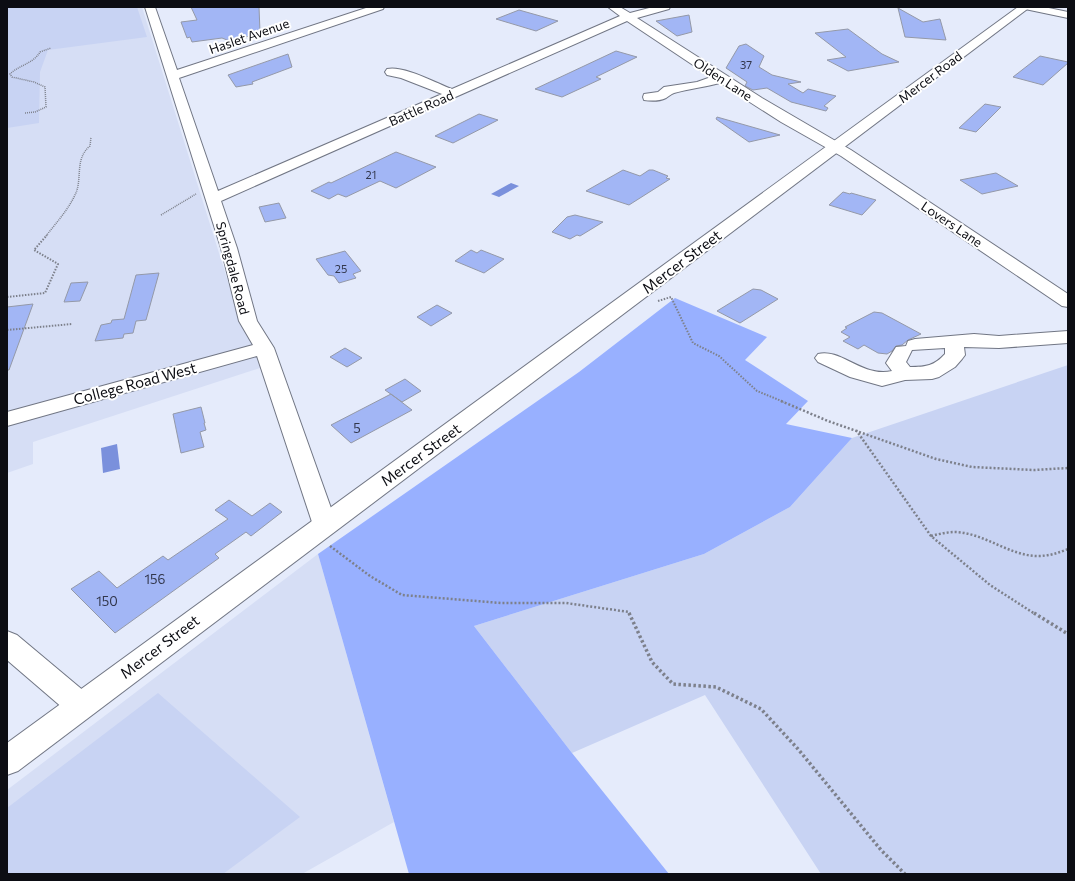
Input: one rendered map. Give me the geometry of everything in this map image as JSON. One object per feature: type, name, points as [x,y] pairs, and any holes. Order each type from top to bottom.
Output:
[{"type":"street","name":"Springdale Road","points":[[150,7],[229,248],[248,321],[264,348],[329,532]]},
{"type":"street","name":"Haslet Avenue","points":[[172,76],[379,7]]},
{"type":"street","name":"Olden Lane","points":[[613,7],[722,78],[835,147]]},
{"type":"street","name":"Battle Road","points":[[213,198],[628,17],[665,7]]},
{"type":"street","name":"Mercer Road","points":[[835,147],[1025,7]]},
{"type":"street","points":[[1029,7],[1068,15]]},
{"type":"street","points":[[391,72],[406,75],[453,94]]},
{"type":"street","points":[[649,97],[662,95],[668,90],[699,85],[722,78]]},
{"type":"street","name":"Lovers Lane","points":[[835,147],[1068,302]]},
{"type":"street","name":"Mercer Street","points":[[7,761],[81,706],[329,532],[835,147]]},
{"type":"street","points":[[905,374],[896,363],[909,348],[974,340],[1006,341],[1068,337]]},
{"type":"street","points":[[825,358],[857,373],[882,380],[905,374],[932,373],[948,363],[955,356],[954,342]]},
{"type":"street","name":"College Road West","points":[[7,419],[264,348]]},
{"type":"street","points":[[7,643],[81,706]]},
{"type":"path","points":[[25,113],[35,112],[46,107],[45,87],[34,82],[12,77],[10,74],[16,68],[36,59],[40,52],[51,48]]},
{"type":"path","points":[[7,297],[45,293],[58,264],[34,250],[59,220],[76,194],[81,158],[84,151],[90,146],[92,137]]},
{"type":"path","points":[[161,215],[199,192]]},
{"type":"path","points":[[654,302],[671,297],[694,343],[719,356],[758,391],[828,421],[936,458],[972,467],[1034,470],[1068,468]]},
{"type":"path","points":[[7,330],[72,324]]},
{"type":"path","points":[[856,430],[931,536],[990,585],[1068,634]]},
{"type":"path","points":[[329,532],[328,544],[370,576],[402,595],[501,603],[566,603],[629,612],[652,662],[673,684],[716,688],[761,709],[798,749],[882,850],[905,874]]},
{"type":"path","points":[[931,536],[945,532],[958,532],[975,536],[1030,556],[1057,554],[1068,549]]},
{"type":"shaded area","points":[[7,7],[142,7],[240,320],[269,365],[33,442],[33,464],[7,473]]},
{"type":"shaded area","points":[[7,7],[137,7],[147,37],[48,50],[40,72],[39,123],[7,128]]},
{"type":"shaded area","points":[[511,183],[519,186],[499,197],[491,194]]},
{"type":"shaded area","points":[[675,298],[767,337],[745,360],[808,401],[786,424],[852,438],[790,507],[704,554],[474,626],[572,753],[669,874],[409,874],[318,554],[579,372]]},
{"type":"shaded area","points":[[1068,365],[1068,874],[821,874],[705,695],[572,753],[474,626],[704,554],[790,507],[852,438]]},
{"type":"shaded area","points":[[117,444],[120,469],[103,473],[101,448]]},
{"type":"shaded area","points":[[318,554],[394,822],[302,874],[7,874],[7,790]]},
{"type":"shaded area","points":[[158,693],[300,817],[223,874],[7,874],[7,808]]},
{"type":"building","points":[[191,7],[259,7],[260,32],[232,42],[222,38],[192,42],[190,37],[187,38],[181,22],[197,20]]},
{"type":"building","points":[[898,8],[923,22],[940,19],[946,40],[905,37]]},
{"type":"building","points":[[519,10],[558,21],[536,31],[496,19]]},
{"type":"building","points":[[689,15],[692,32],[677,36],[656,21]]},
{"type":"building","points":[[848,29],[882,54],[899,62],[848,71],[827,60],[846,57],[815,33]]},
{"type":"building","points":[[746,44],[764,56],[759,67],[772,75],[801,82],[788,84],[803,93],[808,89],[836,96],[824,106],[828,108],[826,111],[791,102],[767,88],[753,90],[745,86],[747,82],[726,68],[739,46]]},
{"type":"building","points":[[616,51],[637,57],[596,77],[601,79],[562,97],[535,89]]},
{"type":"building","points":[[288,54],[292,67],[252,82],[253,84],[236,87],[228,75]]},
{"type":"building","points":[[1040,56],[1068,63],[1043,85],[1013,77]]},
{"type":"building","points":[[985,104],[1001,107],[976,132],[959,128]]},
{"type":"building","points":[[479,114],[498,120],[453,143],[435,136]]},
{"type":"building","points":[[717,117],[780,135],[749,142],[716,119]]},
{"type":"building","points":[[396,152],[436,167],[396,188],[380,181],[346,197],[338,194],[329,199],[311,191],[329,182],[331,183]]},
{"type":"building","points":[[623,170],[640,176],[649,170],[653,170],[668,176],[666,178],[670,179],[629,205],[586,191]]},
{"type":"building","points":[[996,173],[1018,186],[982,194],[960,180]]},
{"type":"building","points":[[843,192],[876,200],[862,215],[829,205]]},
{"type":"building","points":[[279,203],[286,218],[265,222],[259,207]]},
{"type":"building","points":[[575,215],[603,222],[580,236],[577,235],[570,239],[552,232],[567,217]]},
{"type":"building","points":[[471,250],[477,253],[481,250],[504,259],[484,273],[455,261]]},
{"type":"building","points":[[345,251],[361,271],[353,274],[356,278],[339,283],[334,276],[328,275],[316,259]]},
{"type":"building","points":[[159,273],[146,320],[136,321],[133,333],[124,334],[123,338],[95,341],[101,325],[111,323],[112,320],[124,319],[136,275]]},
{"type":"building","points":[[88,282],[80,301],[64,302],[71,283]]},
{"type":"building","points":[[753,289],[761,290],[778,299],[740,323],[717,311]]},
{"type":"building","points":[[33,304],[9,370],[7,370],[7,307]]},
{"type":"building","points":[[437,305],[452,313],[431,326],[417,317]]},
{"type":"building","points":[[874,312],[882,313],[921,334],[908,340],[902,345],[896,346],[887,354],[878,353],[864,345],[858,349],[843,341],[850,337],[841,332],[847,328],[845,327]]},
{"type":"building","points":[[345,348],[362,358],[347,367],[330,357]]},
{"type":"building","points":[[405,379],[421,391],[402,402],[385,390]]},
{"type":"building","points":[[391,394],[412,410],[351,443],[331,425]]},
{"type":"building","points":[[201,407],[206,430],[200,432],[204,447],[181,453],[173,414]]},
{"type":"building","points":[[229,500],[252,516],[270,503],[282,512],[251,536],[246,532],[215,554],[219,558],[115,633],[71,589],[99,571],[117,588],[163,556],[168,560],[228,519],[215,510]]}]
